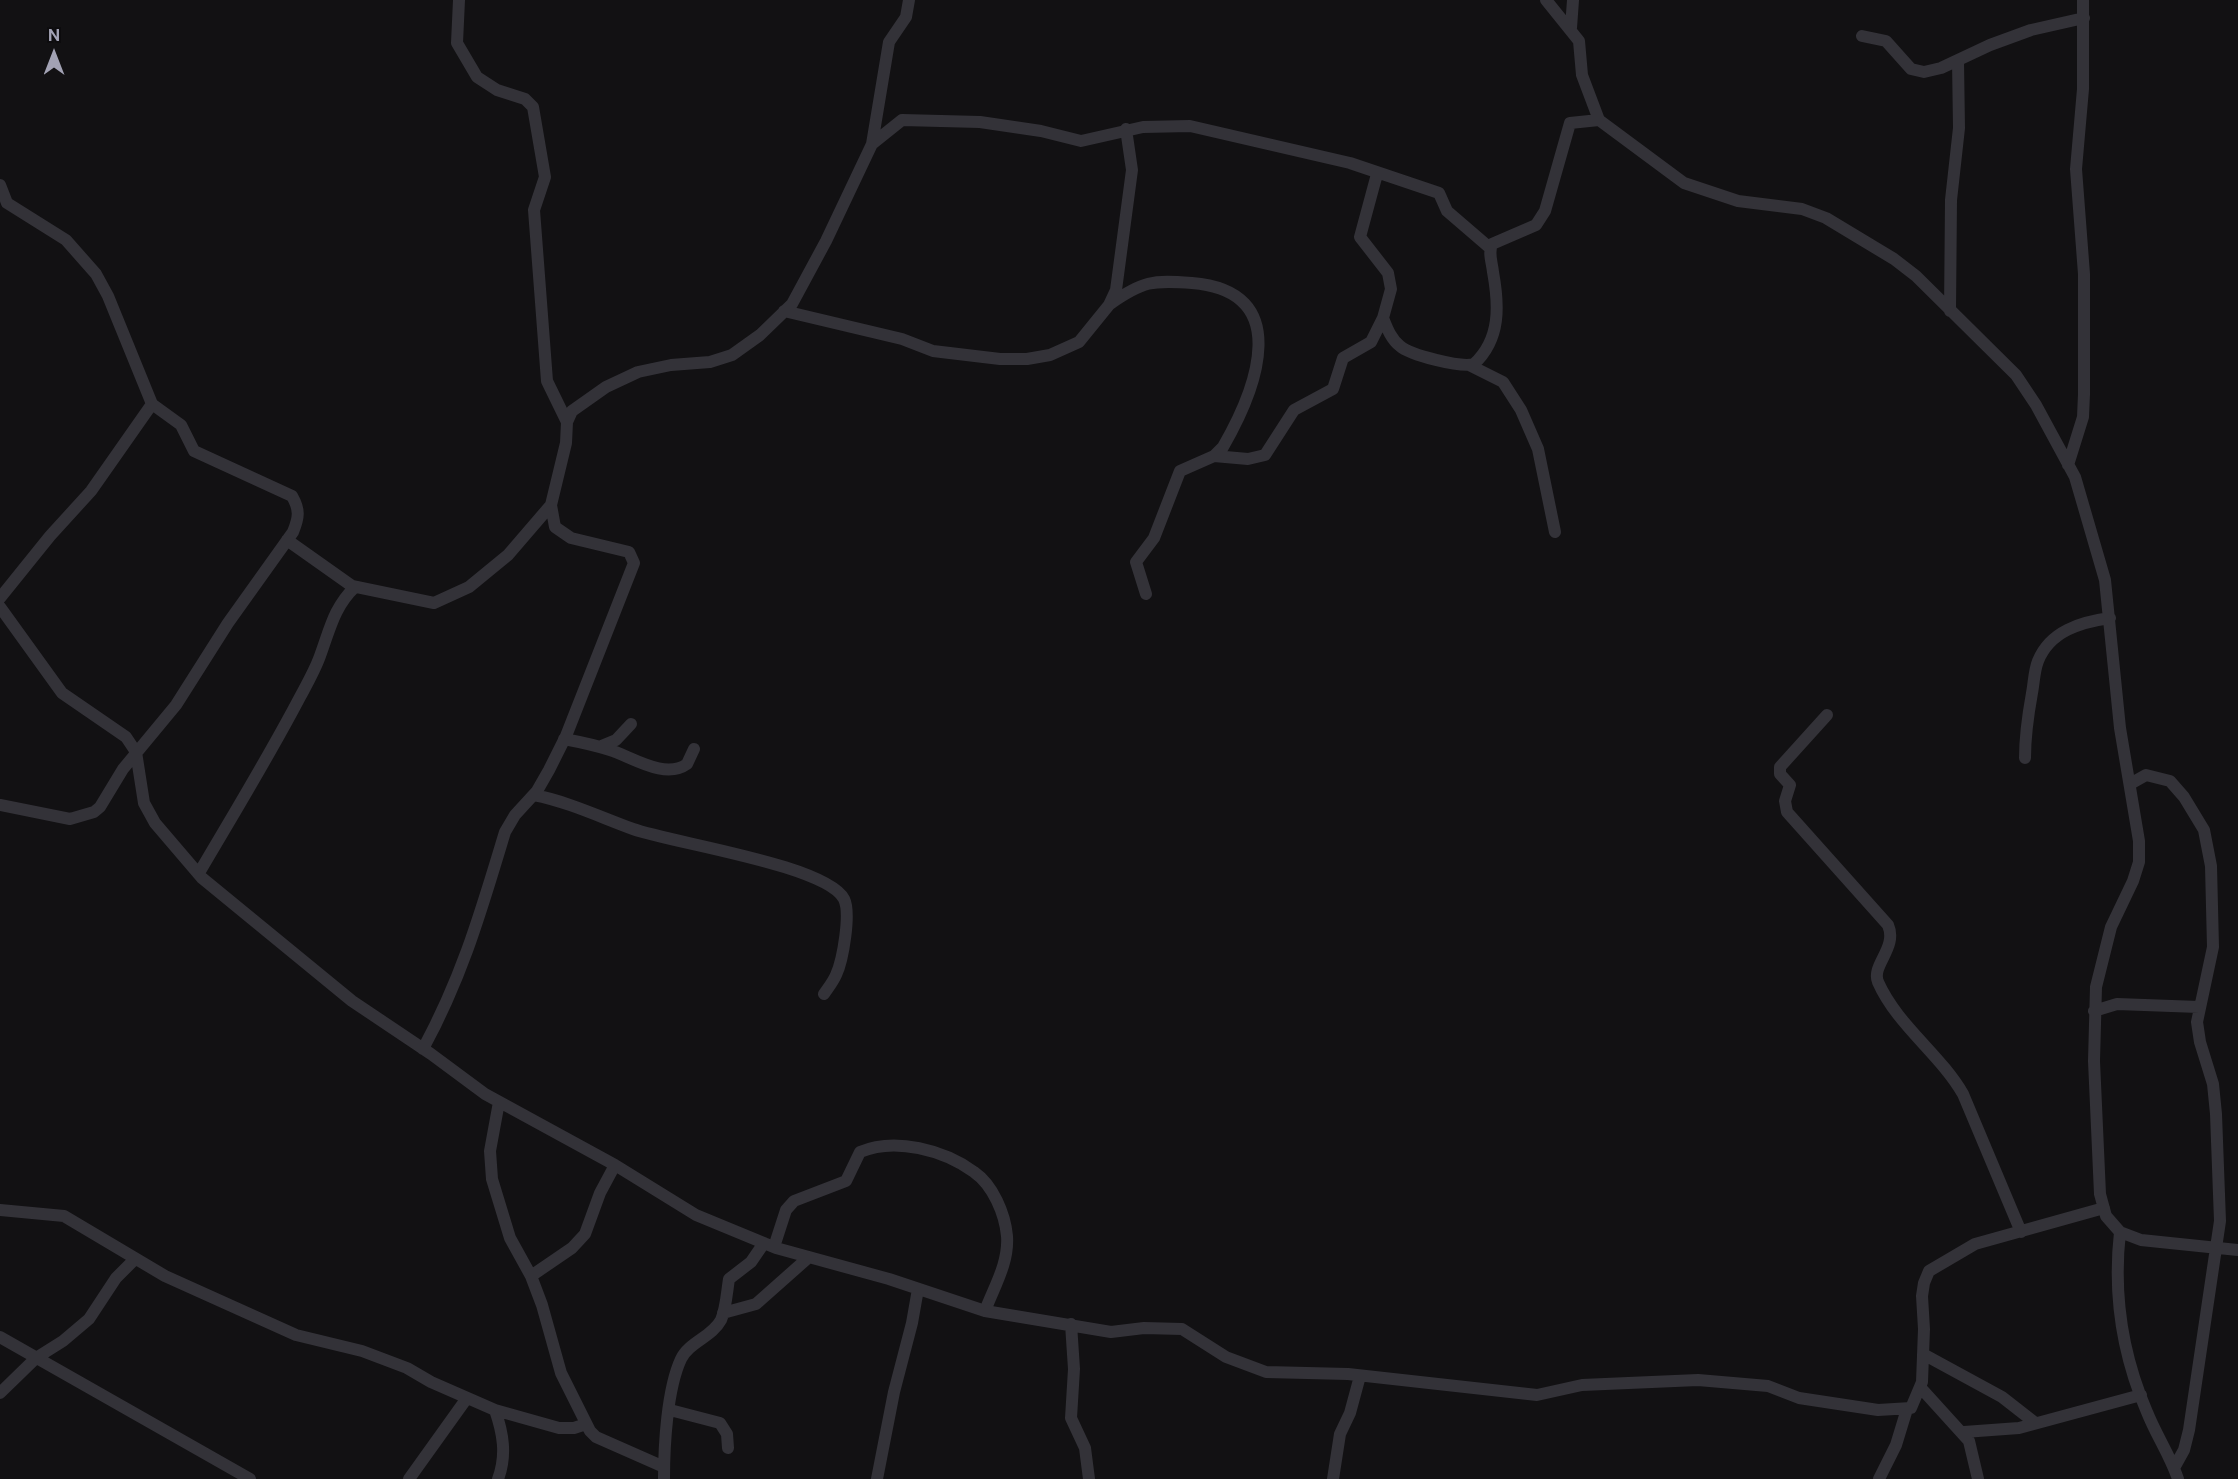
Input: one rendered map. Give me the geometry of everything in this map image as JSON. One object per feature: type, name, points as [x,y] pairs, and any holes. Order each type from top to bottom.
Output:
[{"type":"street","points":[[459,0],[457,44],[477,76],[497,90],[525,99],[533,107],[545,177],[534,210],[547,381],[567,422]]},
{"type":"street","points":[[423,1049],[447,1005],[466,960],[505,832],[515,815],[534,795],[564,739],[634,560],[629,552],[623,549],[564,535],[555,526],[551,505],[566,443],[567,422],[572,411],[583,401],[638,372],[671,365],[710,362],[732,355],[760,335],[792,304],[826,241],[872,144],[889,42],[906,17],[909,0]]},
{"type":"street","points":[[1546,0],[1571,28],[1579,41],[1582,75],[1599,120],[1684,183],[1738,201],[1802,209],[1826,218],[1894,259],[1916,276],[2016,375],[2036,405],[2075,477],[2105,580],[2120,728],[2139,841],[2139,862],[2103,952],[2096,987],[2094,1011],[2097,1173],[2104,1208],[2111,1224],[2120,1232],[2141,1240],[2238,1250]]},
{"type":"street","points":[[1571,28],[1573,0]]},
{"type":"street","points":[[2068,465],[2083,417],[2084,394],[2083,264],[2076,169],[2083,89],[2083,0]]},
{"type":"street","points":[[1862,36],[1887,41],[1911,69],[1924,72],[1958,62],[1990,45],[2031,30],[2084,18]]},
{"type":"street","points":[[1950,311],[1951,200],[1959,128],[1958,62]]},
{"type":"street","points":[[872,144],[902,120],[980,122],[1041,131],[1081,141],[1107,137],[1126,129],[1190,126],[1350,163],[1439,193],[1447,211],[1491,248],[1498,299],[1497,325],[1478,360],[1470,365]]},
{"type":"street","points":[[1491,248],[1497,240],[1532,228],[1540,222],[1570,123],[1599,120]]},
{"type":"street","points":[[784,311],[902,339],[933,351],[1000,359],[1027,359],[1050,355],[1079,342],[1109,305],[1116,290],[1132,170],[1126,129]]},
{"type":"street","points":[[1146,594],[1136,562],[1154,538],[1180,471],[1214,456],[1248,459],[1265,455],[1294,410],[1333,389],[1343,357],[1371,342],[1383,318],[1391,289],[1390,278],[1360,240],[1360,231],[1377,174]]},
{"type":"street","points":[[0,185],[7,203],[66,240],[96,274],[108,296],[152,404],[181,425],[194,451],[291,496],[297,506],[299,517],[287,540],[228,623],[176,705],[136,752],[100,807],[94,812],[70,819],[0,805]]},
{"type":"street","points":[[1109,305],[1141,284],[1179,282],[1208,284],[1221,288],[1237,296],[1253,312],[1258,347],[1255,375],[1231,433],[1214,456]]},
{"type":"street","points":[[1383,318],[1389,332],[1403,349],[1453,363],[1470,365],[1503,382],[1521,410],[1538,449],[1555,532]]},
{"type":"street","points":[[0,598],[50,536],[92,491],[152,404]]},
{"type":"street","points":[[287,540],[332,574],[355,587],[434,603],[469,587],[508,555],[551,505]]},
{"type":"street","points":[[198,873],[247,795],[299,699],[320,657],[335,612],[342,599],[355,587]]},
{"type":"street","points":[[0,607],[62,693],[126,737],[136,752],[144,803],[155,823],[198,873],[365,1011],[499,1102],[615,1165],[696,1215],[769,1245],[918,1288],[985,1311],[1111,1332],[1144,1328],[1182,1329],[1226,1357],[1266,1371],[1360,1376],[1537,1395],[1582,1385],[1698,1380],[1768,1386],[1799,1398],[1878,1410],[1907,1409]]},
{"type":"street","points":[[2025,758],[2027,722],[2035,672],[2043,652],[2051,641],[2064,631],[2084,622],[2110,618]]},
{"type":"street","points":[[1827,715],[1780,767],[1780,774],[1790,785],[1785,801],[1787,812],[1888,925],[1892,938],[1878,969],[1878,981],[1906,1023],[1956,1082],[1963,1094],[2021,1232]]},
{"type":"street","points":[[599,747],[616,740],[631,724]]},
{"type":"street","points":[[564,739],[599,747],[644,765],[675,769],[687,764],[694,749]]},
{"type":"street","points":[[2130,784],[2146,775],[2170,781],[2184,797],[2207,839],[2211,866],[2213,947],[2211,966],[2199,1007],[2198,1033],[2213,1084],[2220,1221],[2189,1430],[2176,1474]]},
{"type":"street","points":[[534,795],[562,801],[632,829],[736,853],[780,866],[838,891],[847,911],[843,952],[837,974],[824,994]]},
{"type":"street","points":[[2094,1011],[2117,1004],[2199,1007]]},
{"type":"street","points":[[499,1102],[490,1151],[492,1179],[510,1238],[531,1276],[561,1373],[586,1424],[596,1437],[664,1473],[670,1410],[681,1360],[687,1350],[716,1326],[723,1313],[729,1279],[769,1245],[786,1210],[794,1201],[846,1181],[860,1152],[893,1145],[931,1152],[975,1172],[994,1197],[1004,1219],[1006,1257],[985,1311]]},
{"type":"street","points":[[531,1276],[572,1248],[585,1234],[600,1192],[615,1165]]},
{"type":"street","points":[[1879,1479],[1896,1445],[1907,1409],[1916,1400],[1920,1387],[1923,1354],[1922,1296],[1929,1271],[1975,1244],[2104,1208]]},
{"type":"street","points":[[0,1210],[64,1216],[135,1259],[296,1335],[362,1351],[398,1365],[495,1410],[559,1428],[574,1428],[586,1424]]},
{"type":"street","points":[[2120,1232],[2117,1258],[2123,1340],[2141,1395],[2176,1474]]},
{"type":"street","points":[[723,1313],[756,1304],[809,1257]]},
{"type":"street","points":[[0,1393],[36,1358],[63,1341],[89,1319],[116,1278],[135,1259]]},
{"type":"street","points":[[877,1479],[918,1288]]},
{"type":"street","points":[[1071,1324],[1074,1369],[1071,1418],[1085,1448],[1089,1479]]},
{"type":"street","points":[[0,1337],[250,1479]]},
{"type":"street","points":[[1923,1354],[2002,1397],[2034,1422]]},
{"type":"street","points":[[1333,1479],[1340,1434],[1350,1413],[1360,1376]]},
{"type":"street","points":[[1920,1387],[1964,1432],[1974,1454],[1978,1479]]},
{"type":"street","points":[[1964,1432],[1997,1431],[2141,1395]]},
{"type":"street","points":[[409,1479],[467,1398]]},
{"type":"street","points":[[495,1410],[504,1449],[498,1479]]},
{"type":"street","points":[[670,1410],[720,1423],[727,1434],[728,1448]]}]
